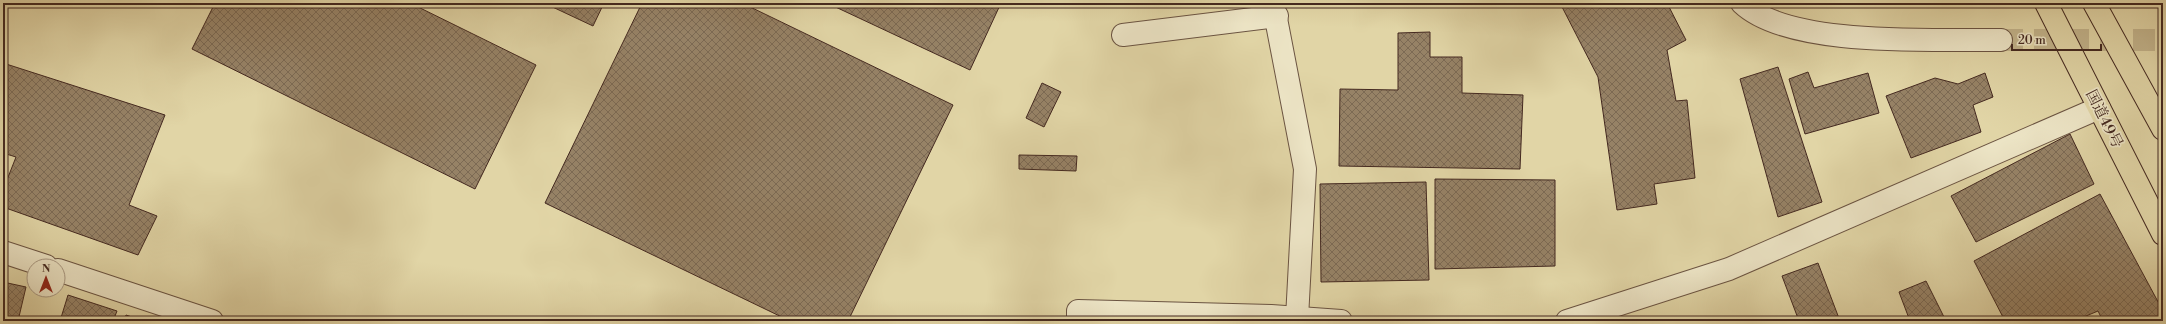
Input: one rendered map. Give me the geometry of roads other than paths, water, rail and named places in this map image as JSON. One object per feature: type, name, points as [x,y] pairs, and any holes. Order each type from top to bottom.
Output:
[{"type":"highway","name":"国道49号","points":[[2046,3],[2163,234]]},
{"type":"highway","points":[[2094,3],[2163,129]]},
{"type":"street","points":[[1742,3],[1749,10],[1786,26],[1859,38],[2001,40]]},
{"type":"street","points":[[1123,35],[1275,10],[1305,169],[1297,318]]},
{"type":"street","points":[[1567,321],[1729,269],[2099,108]]},
{"type":"street","points":[[3,252],[26,259]]},
{"type":"street","points":[[66,273],[212,321]]},
{"type":"street","points":[[1078,321],[1078,310],[1341,321]]},
{"type":"tunnel","points":[[2001,40],[2163,40]]}]
